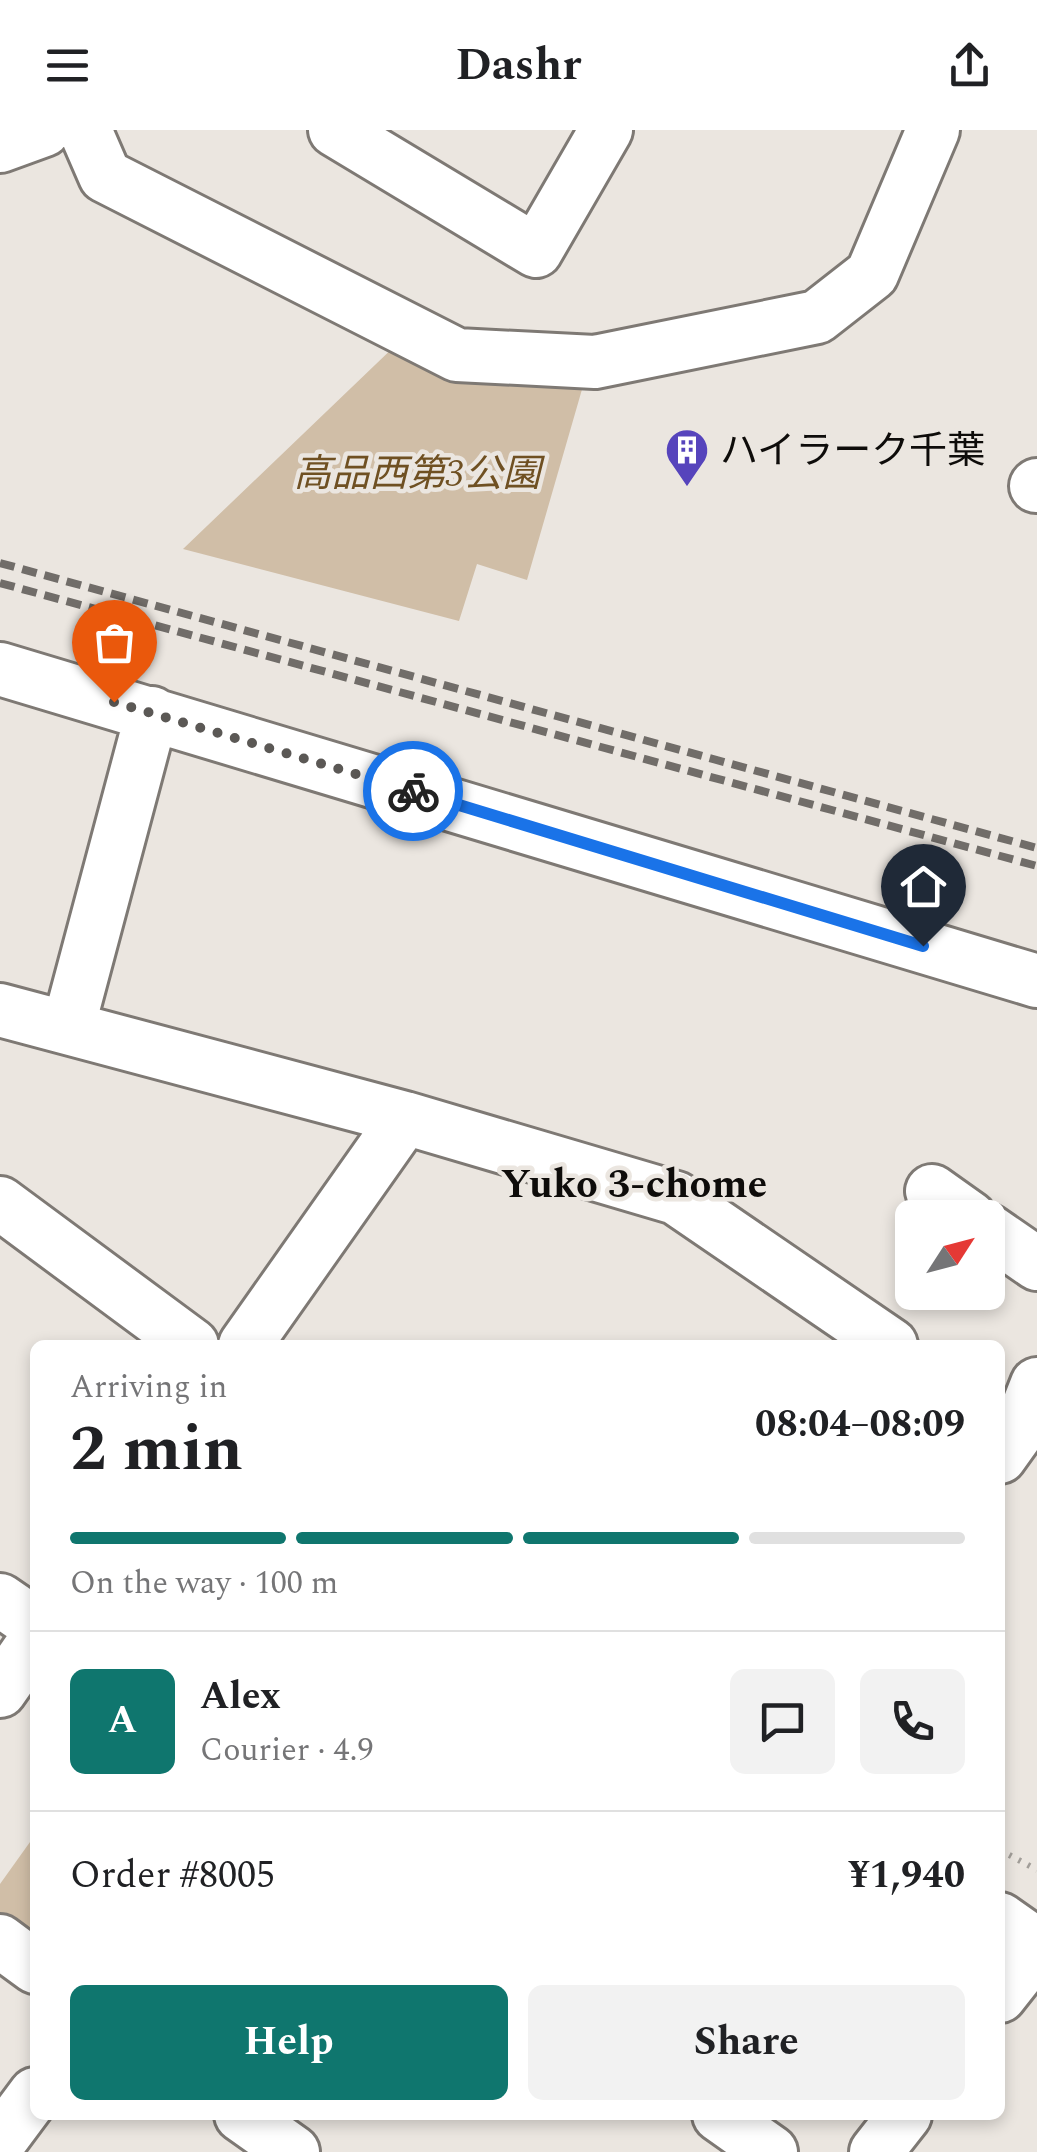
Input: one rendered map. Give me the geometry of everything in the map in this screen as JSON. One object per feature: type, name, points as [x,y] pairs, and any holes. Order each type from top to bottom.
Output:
[{"type":"street","points":[[0,146],[44,130]]},
{"type":"street","points":[[85,130],[105,176],[458,355],[595,362],[817,317],[872,274],[933,130]]},
{"type":"street","points":[[334,130],[536,250],[606,130]]},
{"type":"street","points":[[0,669],[1037,981]]},
{"type":"street","points":[[68,1028],[152,713]]},
{"type":"street","points":[[0,1010],[405,1118],[676,1198],[884,1340]]},
{"type":"street","points":[[249,1340],[405,1118]]},
{"type":"street","points":[[0,1203],[185,1340]]},
{"type":"street","points":[[1005,1242],[1037,1264]]},
{"type":"street","points":[[1014,1439],[1037,1384]]},
{"type":"street","points":[[0,1600],[30,1621]]},
{"type":"street","points":[[0,1691],[30,1648]]},
{"type":"street","points":[[1005,1923],[1037,1947],[1005,1989]]},
{"type":"street","points":[[0,1941],[30,1963]]},
{"type":"street","points":[[0,2142],[30,2101]]},
{"type":"street","points":[[726,2120],[770,2152]]},
{"type":"street","points":[[876,2152],[901,2120]]},
{"type":"path","points":[[1005,1853],[1037,1870]]},
{"type":"green space","name":"高品西第3公園","points":[[400,341],[585,379],[527,580],[477,564],[459,621],[183,549]]},
{"type":"green space","points":[[30,1842],[30,1942],[0,1920],[0,1884]]},
{"type":"railway","points":[[0,563],[1037,848]]},
{"type":"railway","points":[[0,583],[1037,866]]},
{"type":"way so far","points":[[114,702],[413,791]]},
{"type":"place","name":"ハイラーク千葉","points":[[687,488]]},
{"type":"district","name":"Yuko 3-chome","points":[[634,1183]]},
{"type":"route","points":[[413,791],[923,946]]}]
